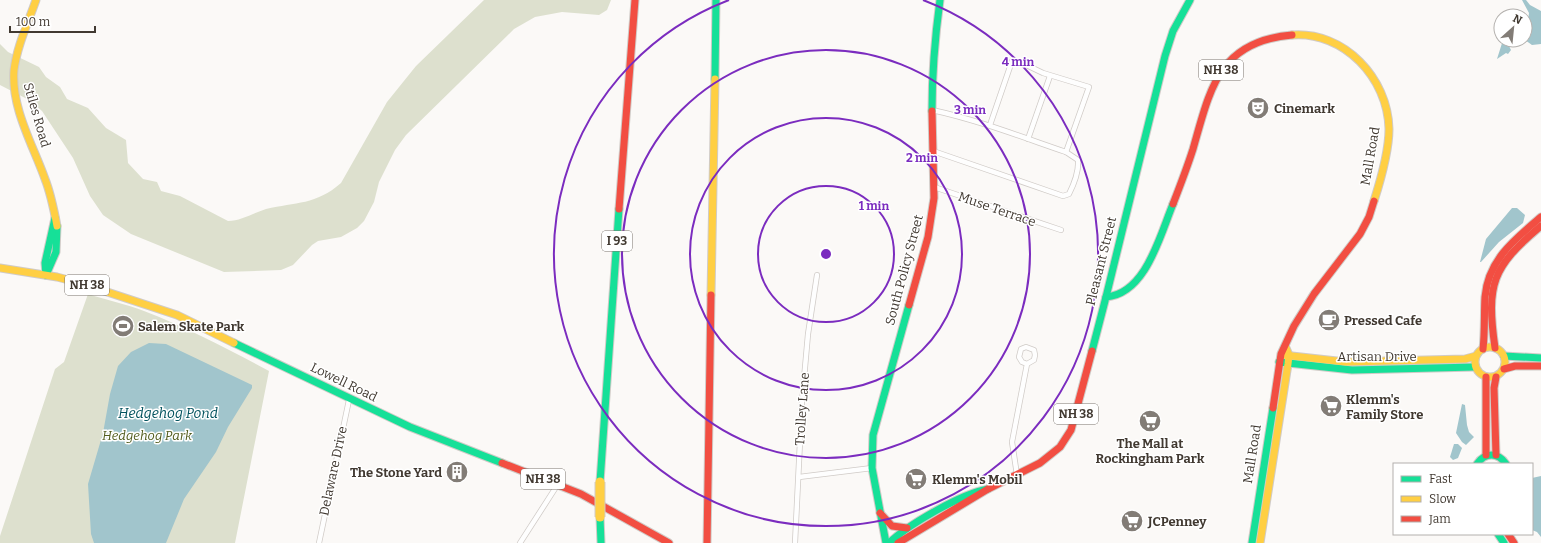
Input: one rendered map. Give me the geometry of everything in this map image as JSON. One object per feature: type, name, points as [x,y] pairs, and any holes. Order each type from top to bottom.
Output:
[{"type":"main road","name":"Stiles Road","points":[[36,0],[17,54],[14,81],[21,114],[50,194],[55,213],[45,263],[46,275]]},
{"type":"main road","name":"I 93","points":[[600,543],[600,482],[605,394],[635,0]]},
{"type":"main road","points":[[707,543],[716,0]]},
{"type":"main road","name":"South Policy Street","points":[[886,543],[872,468],[874,428],[931,224],[934,187],[932,63],[940,0]]},
{"type":"main road","name":"Pleasant Street","points":[[898,543],[988,489],[1040,463],[1060,447],[1071,430],[1077,412],[1106,297],[1165,56],[1173,31],[1190,0]]},
{"type":"main road","name":"Mall Road","points":[[1106,297],[1115,297],[1124,293],[1134,285],[1142,275],[1189,159],[1211,87],[1224,66],[1242,50],[1269,38],[1297,34],[1322,37],[1351,52],[1364,64],[1374,77],[1386,106],[1389,136],[1374,202],[1366,223],[1354,243],[1302,312],[1294,326],[1285,357],[1252,543]]},
{"type":"main road","points":[[1541,217],[1502,253],[1491,270],[1486,288],[1485,334],[1483,349],[1476,356],[1475,367],[1481,375],[1486,378],[1496,376],[1504,369],[1515,366],[1541,366]]},
{"type":"main road","points":[[1541,226],[1508,256],[1499,270],[1493,296],[1495,348],[1504,356],[1517,358],[1541,358]]},
{"type":"main road","name":"Lowell Road","points":[[0,268],[46,275],[105,290],[171,313],[349,400],[446,442],[558,484],[593,500],[669,543]]},
{"type":"main road","points":[[1483,349],[1495,348]]},
{"type":"main road","name":"Artisan Drive","points":[[1285,357],[1361,363],[1465,359],[1476,356]]},
{"type":"main road","points":[[1504,356],[1504,369]]},
{"type":"main road","name":"Mall Road","points":[[1260,543],[1285,357]]},
{"type":"main road","name":"Artisan Drive","points":[[1285,357],[1352,370],[1475,367]]},
{"type":"main road","points":[[1496,376],[1494,388],[1496,455]]},
{"type":"main road","points":[[1486,378],[1486,455]]},
{"type":"main road","points":[[1478,463],[1481,458],[1486,455],[1496,455],[1501,457],[1505,463]]},
{"type":"main road","name":"Pleasant Street","points":[[890,543],[894,538],[910,528],[976,491],[988,489]]},
{"type":"main road","points":[[880,513],[892,526],[898,528],[910,528]]},
{"type":"street","points":[[990,125],[1012,61],[1018,60],[1050,76],[1089,87],[1066,152]]},
{"type":"street","points":[[1028,139],[1050,76]]},
{"type":"street","points":[[932,110],[990,125],[1066,152],[1078,160],[1079,166],[1073,187],[1069,194],[1063,196],[933,151]]},
{"type":"street","name":"Muse Terrace","points":[[934,187],[1061,230]]},
{"type":"street","name":"Trolley Lane","points":[[795,543],[802,401],[809,328],[817,275]]},
{"type":"street","points":[[1017,475],[1012,442],[1027,364]]},
{"type":"street","name":"Delaware Drive","points":[[318,543],[349,400]]},
{"type":"street","points":[[799,477],[872,468]]},
{"type":"street","points":[[520,543],[558,484]]},
{"type":"green space","points":[[484,0],[611,0],[607,10],[599,15],[562,12],[535,17],[514,29],[406,135],[395,150],[379,182],[374,202],[364,221],[357,228],[341,237],[318,241],[312,245],[293,265],[281,270],[224,272],[131,234],[103,215],[90,196],[73,158],[42,111],[29,100],[0,85],[0,44],[8,52],[39,67],[46,77],[60,87],[67,99],[88,108],[106,128],[126,140],[128,163],[143,179],[157,182],[161,191],[180,196],[228,221],[233,221],[266,209],[314,199],[332,190],[341,183],[387,102],[416,66]]},
{"type":"green space","name":"Hedgehog Park","points":[[88,294],[130,306],[176,324],[269,371],[235,543],[0,543],[0,536],[55,369],[64,362]]},
{"type":"water","points":[[1522,0],[1526,0],[1530,5],[1541,11],[1541,44],[1533,45],[1533,8],[1526,8]]},
{"type":"water","points":[[1500,48],[1510,48],[1511,50],[1508,54],[1506,53],[1497,59]]},
{"type":"water","points":[[1512,208],[1517,208],[1525,215],[1523,223],[1499,242],[1480,262],[1486,239]]},
{"type":"water","name":"Hedgehog Pond","points":[[149,343],[166,344],[252,385],[252,388],[228,427],[216,452],[184,499],[166,543],[94,543],[91,534],[88,484],[103,433],[110,394],[118,366],[131,352]]},
{"type":"water","points":[[1462,404],[1465,405],[1469,432],[1474,437],[1466,445],[1456,433]]},
{"type":"water","points":[[1454,444],[1458,444],[1462,448],[1458,458],[1453,460],[1450,457]]},
{"type":"water","points":[[1541,476],[1541,537],[1537,532],[1533,530],[1533,478]]},
{"type":"traffic: fast","points":[[715,79],[716,0]]},
{"type":"traffic: fast","points":[[932,111],[934,55],[940,0]]},
{"type":"traffic: fast","points":[[1106,297],[1165,56],[1173,31],[1190,0]]},
{"type":"traffic: fast","points":[[1092,351],[1106,297],[1120,293],[1132,286],[1141,274],[1150,261],[1157,246],[1173,204]]},
{"type":"traffic: fast","points":[[600,482],[619,209]]},
{"type":"traffic: fast","points":[[46,275],[45,263],[55,218]]},
{"type":"traffic: fast","points":[[46,275],[56,252],[57,226]]},
{"type":"traffic: fast","points":[[886,543],[872,468],[873,435],[909,305]]},
{"type":"traffic: fast","points":[[234,343],[410,427],[502,463]]},
{"type":"traffic: fast","points":[[1504,356],[1541,358]]},
{"type":"traffic: fast","points":[[1279,362],[1352,370],[1475,367]]},
{"type":"traffic: fast","points":[[1252,543],[1273,408]]},
{"type":"traffic: fast","points":[[1478,463],[1484,457],[1492,455],[1499,457],[1505,463]]},
{"type":"traffic: fast","points":[[889,543],[909,527],[950,503],[988,489]]},
{"type":"traffic: fast","points":[[600,517],[601,543]]},
{"type":"traffic: fast","points":[[1499,535],[1504,543]]},
{"type":"traffic: slow","points":[[36,0],[15,61],[14,84],[19,112],[47,185],[57,226]]},
{"type":"traffic: slow","points":[[1292,35],[1311,36],[1329,41],[1345,50],[1360,61],[1372,76],[1381,92],[1387,110],[1389,138],[1384,165],[1374,201]]},
{"type":"traffic: slow","points":[[711,295],[715,79]]},
{"type":"traffic: slow","points":[[0,268],[57,277],[80,283],[177,315],[234,343]]},
{"type":"traffic: slow","points":[[1490,347],[1501,351],[1505,362],[1501,373],[1490,377],[1479,373],[1475,362],[1479,351],[1490,347]]},
{"type":"traffic: slow","points":[[1260,543],[1288,364],[1289,355],[1286,348]]},
{"type":"traffic: slow","points":[[1283,355],[1346,362],[1465,359],[1476,356]]},
{"type":"traffic: slow","points":[[600,482],[600,517]]},
{"type":"traffic: jam","points":[[619,209],[635,0]]},
{"type":"traffic: jam","points":[[1173,204],[1191,156],[1205,107],[1221,72],[1233,58],[1248,47],[1267,39],[1292,35]]},
{"type":"traffic: jam","points":[[909,305],[928,237],[934,198],[932,111]]},
{"type":"traffic: jam","points":[[1273,408],[1281,354],[1294,326],[1314,294],[1360,234],[1369,217],[1374,201]]},
{"type":"traffic: jam","points":[[1483,349],[1485,297],[1491,272],[1504,251],[1541,217]]},
{"type":"traffic: jam","points":[[1495,348],[1492,326],[1492,308],[1496,278],[1512,253],[1541,226]]},
{"type":"traffic: jam","points":[[707,543],[711,295]]},
{"type":"traffic: jam","points":[[898,543],[988,489],[1040,463],[1060,447],[1071,430],[1092,351]]},
{"type":"traffic: jam","points":[[1504,369],[1515,366],[1541,366]]},
{"type":"traffic: jam","points":[[1486,377],[1486,455]]},
{"type":"traffic: jam","points":[[1496,377],[1494,388],[1496,455]]},
{"type":"traffic: jam","points":[[502,463],[581,494],[669,543]]},
{"type":"traffic: jam","points":[[880,513],[892,526],[907,528]]},
{"type":"traffic: jam","points":[[1509,535],[1514,543]]},
{"type":"place","name":"Cinemark","points":[[1258,108]]},
{"type":"place","name":"Pressed Cafe","points":[[1329,320]]},
{"type":"place","name":"Salem Skate Park","points":[[123,326]]},
{"type":"place","name":"Klemm's Family Store","points":[[1331,406]]},
{"type":"place","name":"The Mall at Rockingham Park","points":[[1150,421]]},
{"type":"place","name":"The Stone Yard","points":[[457,472]]},
{"type":"place","name":"Klemm's Mobil","points":[[916,479]]},
{"type":"place","name":"JCPenney","points":[[1132,521]]}]
